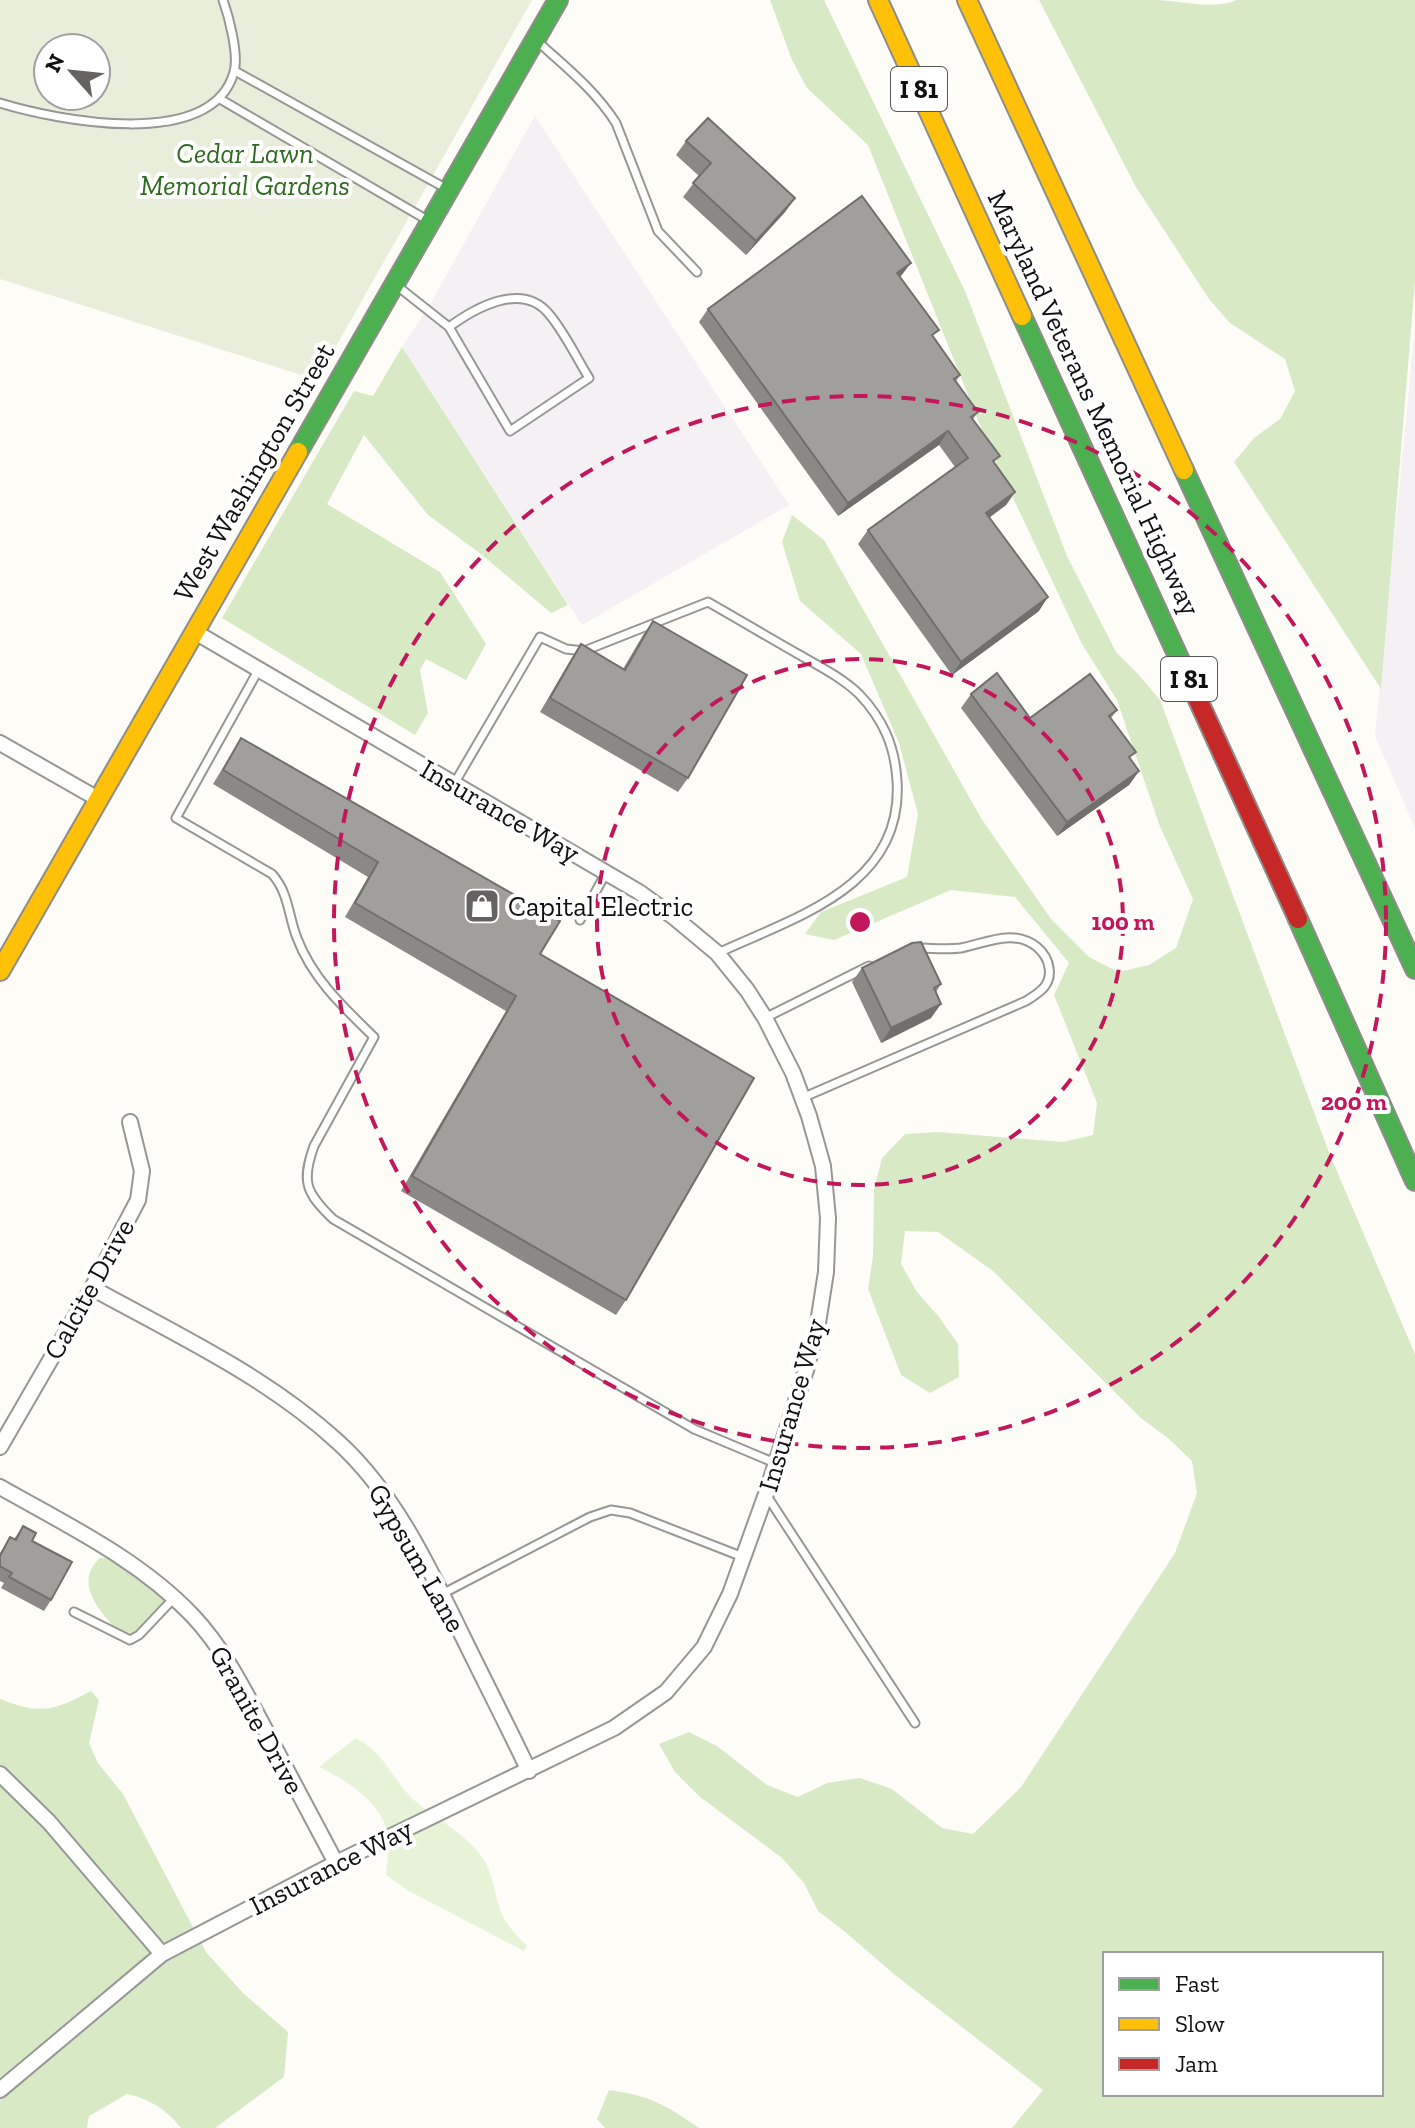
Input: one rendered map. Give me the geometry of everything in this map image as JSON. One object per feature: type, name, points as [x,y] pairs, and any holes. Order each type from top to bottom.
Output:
[{"type":"main road","name":"West Washington Street","points":[[0,971],[558,0]]},
{"type":"main road","name":"Maryland Veterans Memorial Highway","points":[[878,0],[1415,1181]]},
{"type":"main road","name":"Maryland Veterans Memorial Highway","points":[[967,0],[1415,969]]},
{"type":"street","name":"Insurance Way","points":[[0,2090],[162,1954],[336,1863],[614,1728],[666,1692],[704,1647],[730,1594],[806,1370],[826,1272],[828,1218],[823,1166],[802,1098],[765,1018],[717,953],[675,918],[606,873],[195,632]]},
{"type":"street","points":[[0,743],[98,799]]},
{"type":"street","name":"Calcite Drive","points":[[0,1447],[92,1288],[138,1200],[142,1171],[130,1122]]},
{"type":"street","name":"Gypsum Lane","points":[[92,1288],[255,1377],[299,1408],[340,1444],[384,1495],[419,1549],[529,1771]]},
{"type":"street","name":"Granite Drive","points":[[0,1487],[114,1552],[174,1598],[209,1634],[234,1671],[336,1863]]},
{"type":"street","points":[[3,1782],[49,1822],[162,1954]]},
{"type":"lane","points":[[0,103],[29,112],[91,123],[130,126],[201,111],[220,99],[235,71],[233,36],[226,1]]},
{"type":"lane","points":[[535,40],[595,93],[606,107],[616,123],[658,231],[697,272]]},
{"type":"lane","points":[[235,71],[449,190]]},
{"type":"lane","points":[[220,99],[430,222]]},
{"type":"lane","points":[[395,284],[449,327],[510,431],[589,378],[548,312],[533,303],[514,299],[495,301],[472,310],[449,327]]},
{"type":"lane","points":[[454,784],[540,637],[566,649],[584,651],[708,602],[842,680],[875,712],[888,734],[896,761],[898,791],[893,820],[883,845],[870,867],[848,889],[717,953]]},
{"type":"lane","points":[[259,669],[176,818],[272,874],[283,886],[297,939],[320,980],[374,1037],[314,1146],[305,1182],[315,1201],[333,1219],[694,1429],[775,1463]]},
{"type":"lane","points":[[580,920],[606,873]]},
{"type":"lane","points":[[802,1098],[1026,1001],[1041,991],[1050,974],[1042,951],[1020,937],[943,950],[909,948]]},
{"type":"lane","points":[[765,1018],[879,961]]},
{"type":"lane","points":[[766,1494],[915,1723]]},
{"type":"lane","points":[[442,1594],[590,1517],[611,1510],[630,1513],[743,1557]]},
{"type":"lane","points":[[74,1612],[130,1640],[139,1635],[174,1598]]},
{"type":"shaded area","points":[[535,116],[789,505],[582,625],[402,347],[428,308]]},
{"type":"shaded area","points":[[1415,327],[1415,828],[1375,736]]},
{"type":"green space","name":"Cedar Lawn Memorial Gardens","points":[[0,0],[532,0],[317,380],[0,279]]},
{"type":"green space","points":[[770,0],[824,0],[965,291],[1067,556],[1116,652],[1160,700],[1330,1155],[1415,1354],[1415,2128],[1012,2128],[1043,2090],[818,1911],[804,1883],[782,1858],[700,1797],[675,1772],[659,1744],[689,1732],[717,1746],[767,1785],[798,1797],[827,1783],[860,1778],[892,1789],[942,1828],[973,1834],[1021,1787],[1175,1553],[1197,1493],[1192,1461],[1142,1419],[993,1271],[938,1232],[905,1231],[901,1264],[917,1292],[958,1344],[959,1377],[930,1393],[901,1375],[868,1289],[873,1256],[874,1189],[882,1158],[905,1134],[938,1132],[1063,1142],[1093,1135],[1097,1103],[1054,995],[1069,963],[1015,897],[951,890],[834,940],[805,934],[821,912],[907,877],[918,814],[899,743],[861,654],[800,601],[782,542],[792,515],[824,540],[981,818],[1051,919],[1089,957],[1118,972],[1149,965],[1176,948],[1193,899],[1159,824],[1117,700],[1082,644],[988,445],[868,145],[807,88],[792,60]]},
{"type":"green space","points":[[1039,0],[1157,0],[1208,5],[1237,0],[1415,0],[1415,282],[1381,689],[1234,462],[1254,438],[1280,419],[1295,391],[1285,359],[1230,323],[1209,299],[1136,187]]},
{"type":"green space","points":[[402,347],[568,605],[551,613],[481,554],[428,515],[364,435],[327,504],[440,572],[486,644],[466,680],[426,659],[420,670],[428,713],[415,735],[222,618],[354,391],[373,396]]},
{"type":"green space","points":[[100,1558],[111,1559],[130,1569],[172,1608],[126,1640],[101,1612],[90,1590],[92,1568]]},
{"type":"green space","points":[[91,1691],[99,1700],[89,1743],[98,1763],[123,1794],[206,1952],[243,1993],[288,2032],[284,2077],[215,2128],[181,2128],[157,2106],[127,2094],[89,2116],[87,2128],[0,2128],[0,1699],[37,1709],[56,1707]]},
{"type":"green space","points":[[356,1738],[374,1751],[414,1800],[477,1851],[490,1872],[503,1917],[527,1946],[524,1951],[407,1890],[386,1875],[389,1841],[376,1809],[340,1778],[319,1767]]},
{"type":"green space","points":[[609,2090],[657,2102],[699,2128],[605,2128],[597,2119]]},
{"type":"building","points":[[708,118],[795,198],[756,241],[693,183],[711,163],[686,141]]},
{"type":"building","points":[[862,196],[911,263],[897,273],[939,330],[932,335],[960,375],[954,379],[978,412],[971,417],[1000,456],[993,461],[1015,492],[986,513],[1048,597],[961,662],[868,530],[968,458],[948,431],[848,503],[708,309]]},
{"type":"building","points":[[653,621],[747,675],[688,778],[550,698],[581,644],[625,670]]},
{"type":"building","points":[[997,673],[1030,718],[1090,674],[1117,710],[1109,716],[1136,752],[1129,757],[1139,771],[1067,822],[971,694]]},
{"type":"building","points":[[241,738],[560,921],[540,954],[754,1078],[626,1300],[412,1176],[516,996],[355,903],[378,862],[223,770]]},
{"type":"building","points":[[921,942],[941,984],[934,988],[941,1004],[891,1028],[862,968],[912,943]]},
{"type":"building","points":[[23,1526],[36,1533],[32,1541],[72,1562],[51,1600],[9,1577],[12,1573],[0,1566],[0,1556],[10,1537],[16,1540]]},
{"type":"traffic: fast","points":[[298,452],[558,0]]},
{"type":"traffic: fast","points":[[1022,316],[1183,667]]},
{"type":"traffic: fast","points":[[1184,470],[1415,969]]},
{"type":"traffic: fast","points":[[1298,919],[1415,1181]]},
{"type":"traffic: slow","points":[[878,0],[1022,316]]},
{"type":"traffic: slow","points":[[967,0],[1184,470]]},
{"type":"traffic: slow","points":[[0,971],[298,452]]},
{"type":"traffic: jam","points":[[1183,667],[1298,919]]},
{"type":"place","name":"Capital Electric","points":[[482,906]]}]
